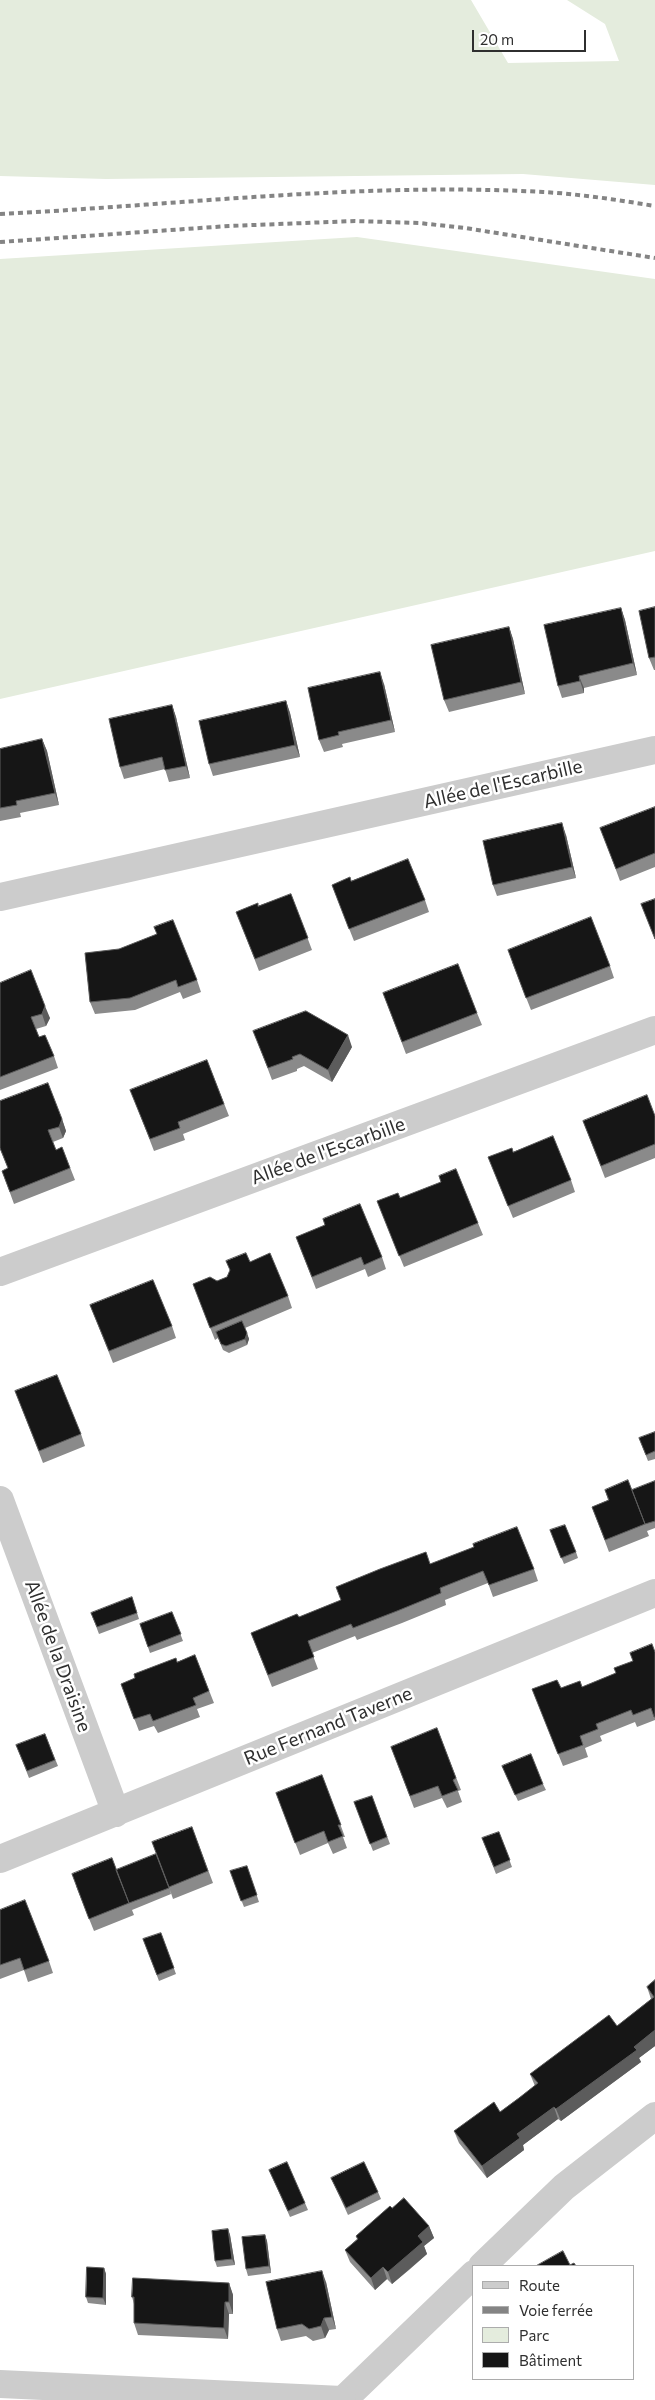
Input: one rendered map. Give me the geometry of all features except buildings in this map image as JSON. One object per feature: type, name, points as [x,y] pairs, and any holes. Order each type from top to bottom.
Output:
[{"type":"street","name":"Allée de l'Escarbille","points":[[0,897],[655,750]]},
{"type":"street","name":"Allée de l'Escarbille","points":[[0,1272],[655,1030]]},
{"type":"street","name":"Allée de la Draisine","points":[[0,1500],[116,1813]]},
{"type":"street","name":"Rue Fernand Taverne","points":[[0,1859],[655,1593]]},
{"type":"street","points":[[483,2265],[564,2187],[655,2116]]},
{"type":"street","points":[[0,2384],[342,2400],[472,2276]]},
{"type":"green space","points":[[0,0],[471,0],[508,63],[619,61],[605,24],[567,0],[655,0],[655,185],[523,174],[106,179],[0,176]]},
{"type":"green space","points":[[357,237],[655,279],[655,551],[0,699],[0,259]]},
{"type":"railway","points":[[0,214],[271,196],[407,190],[543,192],[613,199],[655,206]]},
{"type":"railway","points":[[0,242],[229,226],[355,221],[419,223],[465,228],[655,258]]}]
